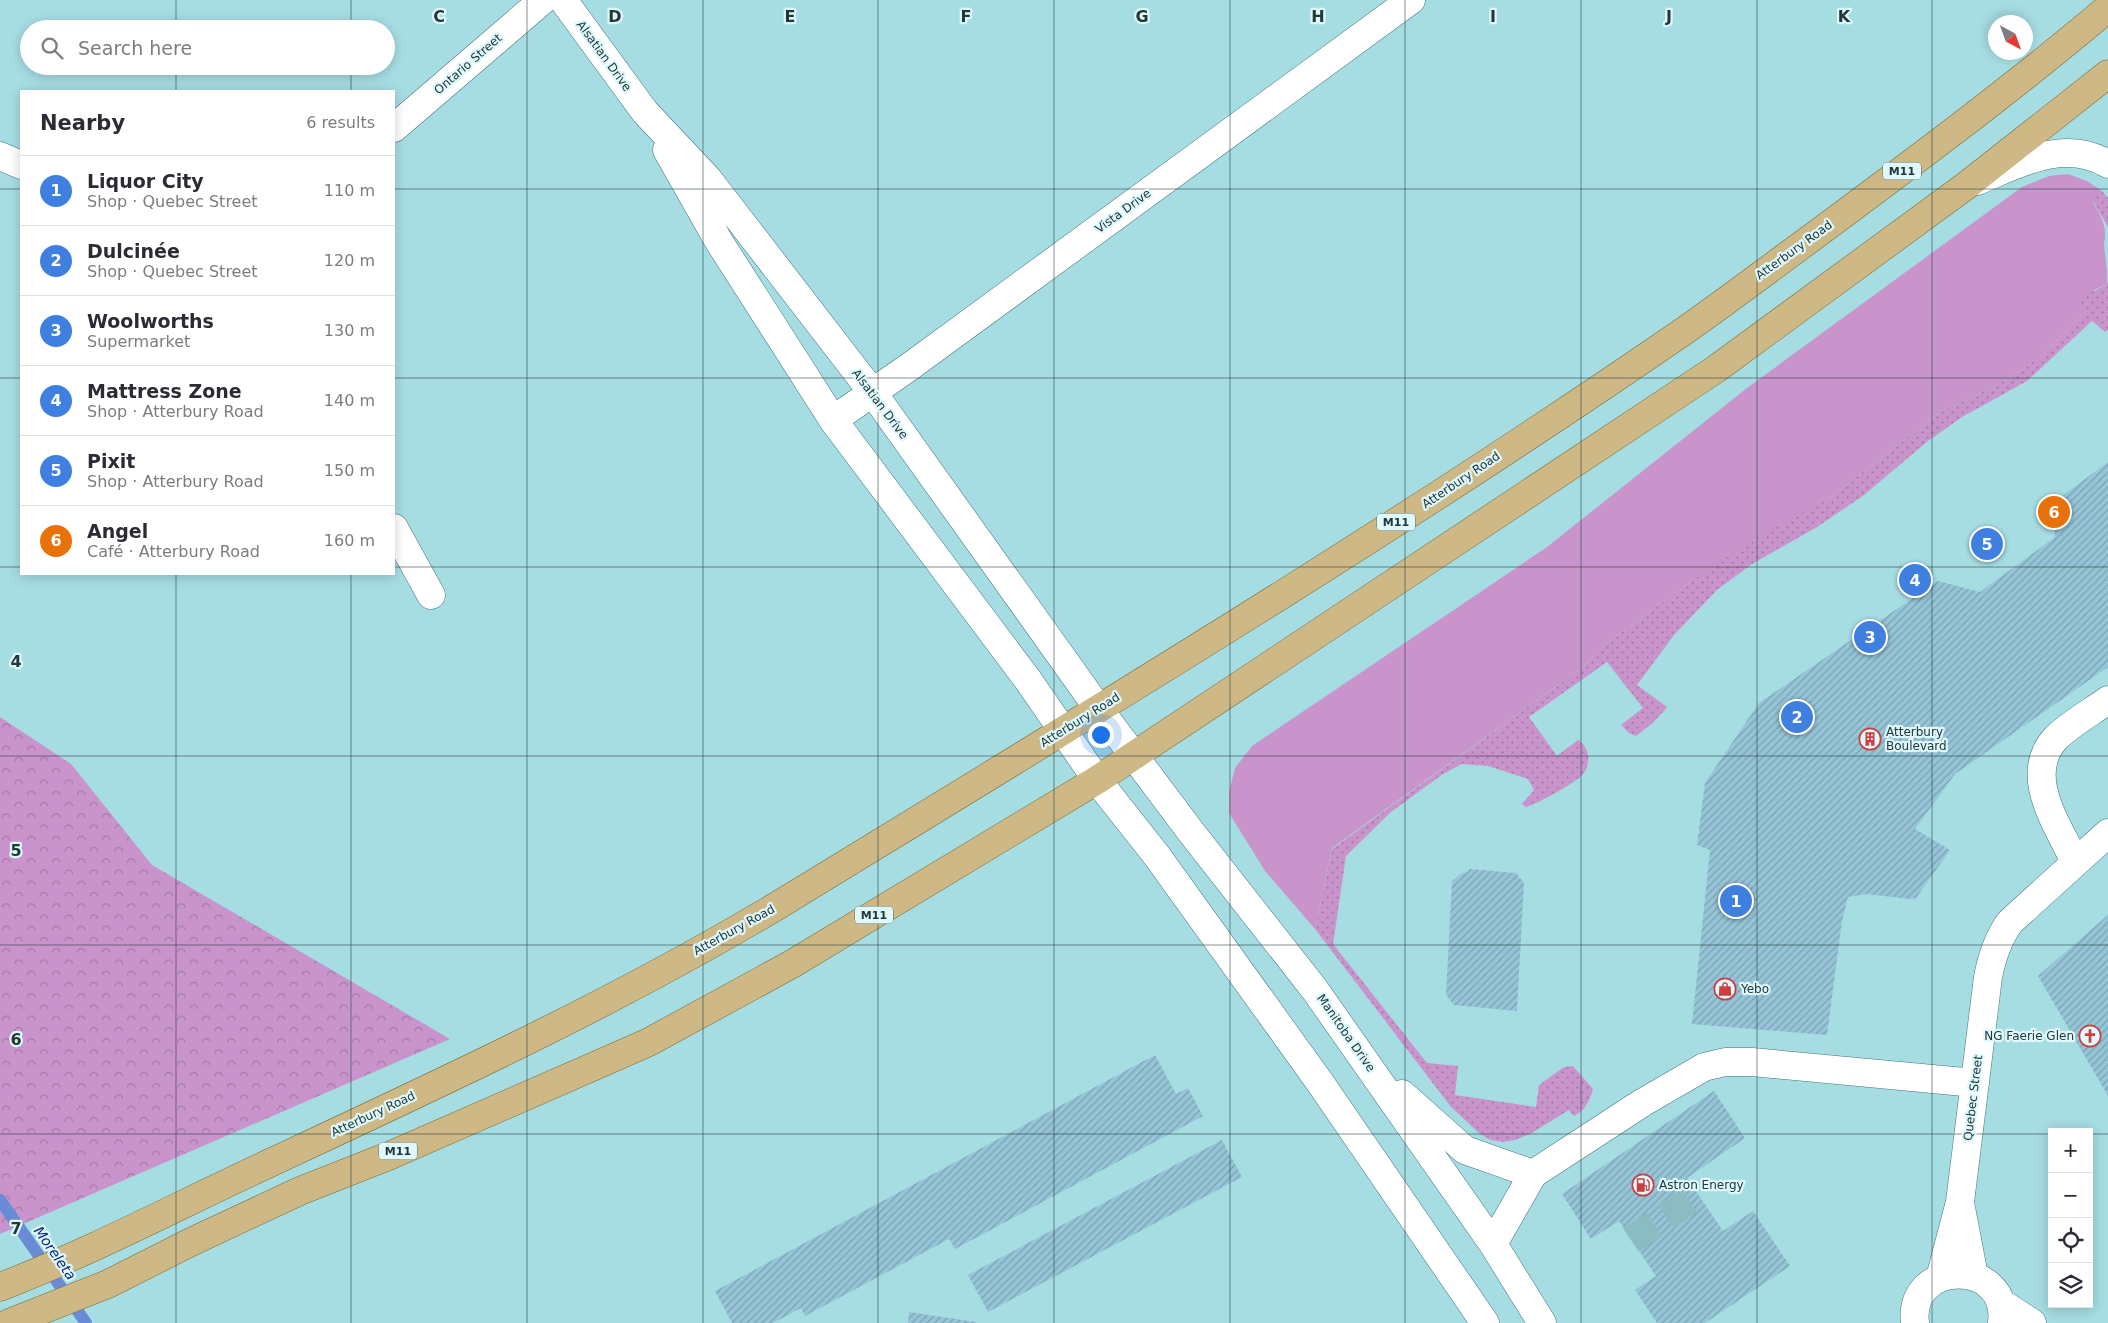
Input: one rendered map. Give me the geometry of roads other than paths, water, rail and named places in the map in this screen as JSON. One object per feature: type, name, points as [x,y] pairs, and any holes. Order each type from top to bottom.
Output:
[{"type":"main road","name":"Atterbury Road","points":[[0,1287],[59,1264],[174,1207],[386,1108],[581,1013],[751,922],[1064,730],[1433,499],[1689,327],[1925,154],[2108,8]]},
{"type":"main road","name":"M11","points":[[9,1323],[108,1284],[191,1242],[300,1192],[391,1155],[649,1042],[792,964],[1097,780],[1716,369],[1967,185],[2108,74]]},
{"type":"street","name":"Ontario Street","points":[[395,127],[543,0]]},
{"type":"street","name":"Alsatian Drive","points":[[562,0],[646,112],[708,179],[873,393],[1098,708],[1134,755]]},
{"type":"street","name":"Vista Drive","points":[[833,420],[873,393],[1411,0]]},
{"type":"street","name":"Alsatian Drive","points":[[646,112],[718,240],[833,420],[1064,730],[1097,780]]},
{"type":"street","points":[[1967,185],[2040,156],[2063,152],[2083,154],[2108,164]]},
{"type":"street","points":[[0,156],[20,165]]},
{"type":"street","points":[[395,530],[431,595]]},
{"type":"street","points":[[2075,862],[2042,790],[2041,768],[2045,752],[2056,738],[2108,700]]},
{"type":"street","name":"Manitoba Drive","points":[[1134,755],[1191,832],[1315,990],[1493,1244],[1542,1323]]},
{"type":"street","points":[[1097,780],[1157,856],[1321,1084],[1485,1323]]},
{"type":"street","name":"Quebec Street","points":[[1940,1278],[1960,1202],[1988,977],[2002,932],[2027,905],[2108,833]]},
{"type":"street","points":[[1493,1244],[1532,1174],[1704,1067],[1725,1062],[1774,1063],[1975,1083]]},
{"type":"street","points":[[1370,1067],[1465,1150],[1532,1174]]},
{"type":"street","name":"Quebec Street","points":[[1960,1202],[1974,1276]]},
{"type":"street","points":[[1892,1323],[1916,1314],[1920,1296],[1929,1285],[1948,1275],[1961,1274],[1974,1276],[1990,1286],[2001,1313],[2032,1323]]},
{"type":"waterway","name":"Moreleta","points":[[0,1200],[86,1323]]},
{"type":"tunnel","points":[[1631,1240],[1698,1195]]},
{"type":"place","name":"Angel","points":[[2054,512]]},
{"type":"place","name":"Pixit","points":[[1987,544]]},
{"type":"place","name":"Mattress Zone","points":[[1915,580]]},
{"type":"place","name":"Woolworths","points":[[1870,637]]},
{"type":"place","name":"Dulcinée","points":[[1797,717]]},
{"type":"place","name":"Atterbury Boulevard","points":[[1870,739]]},
{"type":"place","name":"Liquor City","points":[[1736,901]]},
{"type":"place","name":"Yebo","points":[[1725,989]]},
{"type":"place","name":"NG Faerie Glen","points":[[2090,1036]]},
{"type":"place","name":"Astron Energy","points":[[1643,1185]]}]
